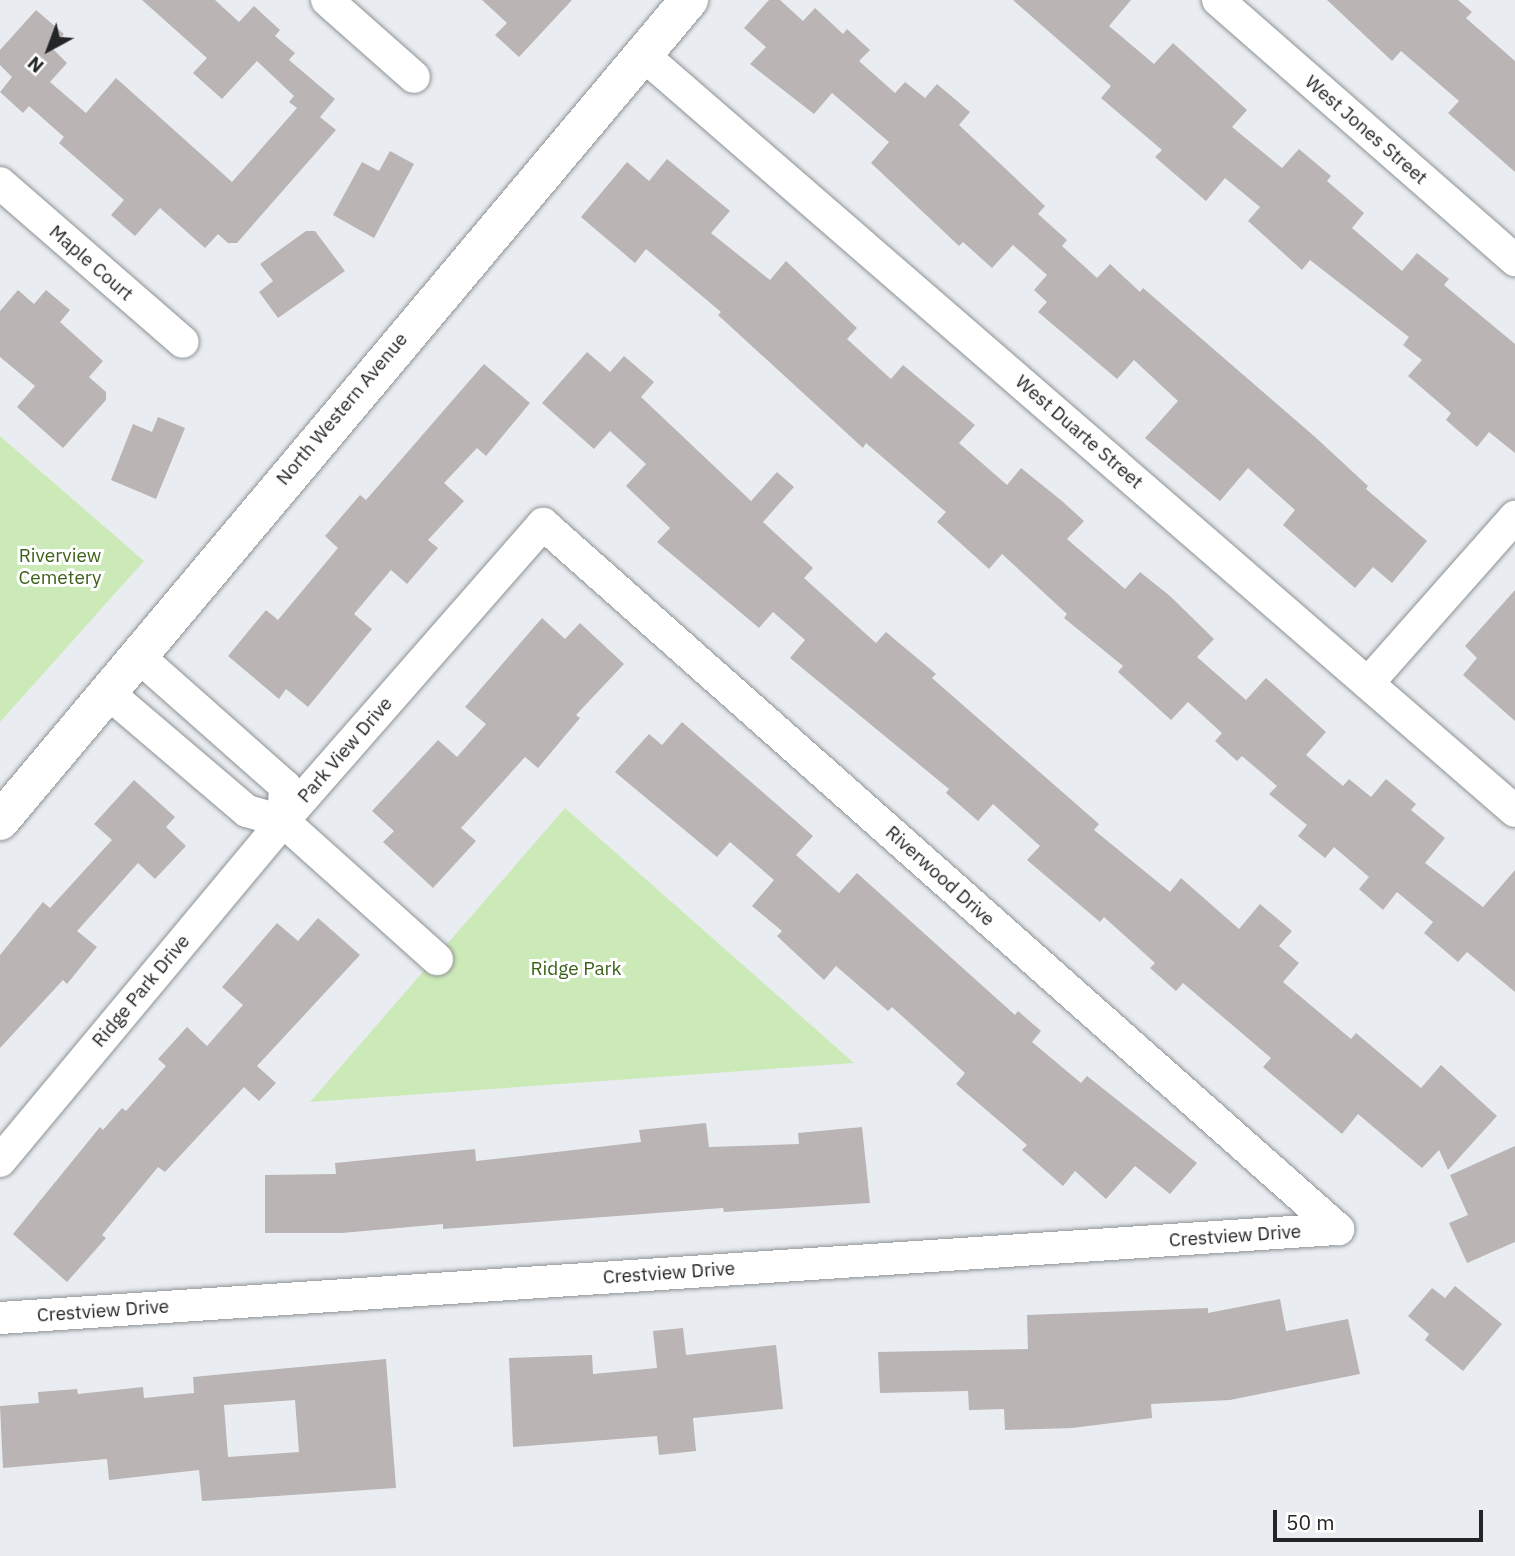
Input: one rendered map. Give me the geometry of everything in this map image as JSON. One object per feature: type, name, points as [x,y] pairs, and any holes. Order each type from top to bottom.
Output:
[{"type":"main road","name":"North Western Avenue","points":[[0,821],[689,0]]},
{"type":"street","points":[[327,0],[414,77]]},
{"type":"street","name":"West Jones Street","points":[[1218,0],[1515,260]]},
{"type":"street","name":"West Duarte Street","points":[[642,54],[1515,811]]},
{"type":"street","name":"Maple Court","points":[[0,183],[183,342]]},
{"type":"street","points":[[1368,683],[1515,517]]},
{"type":"street","name":"Park View Drive","points":[[437,959],[283,821],[543,524]]},
{"type":"street","name":"Riverwood Drive","points":[[543,524],[1338,1229]]},
{"type":"street","points":[[107,692],[247,811],[283,821],[285,786],[138,656]]},
{"type":"street","name":"Ridge Park Drive","points":[[0,1161],[283,821]]},
{"type":"street","name":"Crestview Drive","points":[[0,1318],[1338,1229]]},
{"type":"green space","name":"Riverview Cemetery","points":[[0,436],[144,561],[0,722]]},
{"type":"green space","name":"Ridge Park","points":[[565,808],[854,1063],[310,1102]]},
{"type":"building","points":[[142,0],[215,0],[239,22],[254,6],[280,30],[275,36],[295,53],[289,60],[335,99],[320,117],[336,130],[237,243],[228,243],[218,234],[205,248],[160,208],[135,236],[111,215],[124,200],[59,143],[64,137],[29,106],[23,113],[0,92],[12,77],[0,65],[0,50],[36,10],[64,34],[52,48],[67,63],[50,82],[86,113],[116,78],[232,182],[297,108],[289,102],[294,96],[257,61],[222,99],[193,73],[207,58]]},
{"type":"building","points":[[482,0],[572,0],[519,57],[495,35],[507,23]]},
{"type":"building","points":[[769,0],[780,0],[803,21],[815,8],[843,34],[847,29],[870,50],[859,61],[895,93],[905,82],[925,98],[937,84],[970,112],[959,125],[1045,206],[1038,214],[1067,240],[1062,246],[1097,278],[1110,264],[1140,292],[1143,288],[1314,436],[1368,486],[1366,489],[1427,541],[1392,583],[1373,567],[1355,588],[1283,525],[1295,510],[1248,468],[1220,501],[1145,438],[1178,401],[1134,360],[1117,379],[1038,312],[1047,302],[1034,290],[1047,275],[1013,245],[992,268],[963,242],[959,246],[871,163],[889,142],[832,93],[814,114],[750,64],[766,47],[744,28]]},
{"type":"building","points":[[1013,0],[1131,0],[1109,26],[1154,64],[1173,43],[1247,110],[1232,127],[1282,168],[1299,149],[1331,176],[1327,181],[1364,213],[1352,228],[1402,271],[1417,253],[1449,279],[1444,285],[1515,344],[1515,453],[1489,432],[1477,447],[1446,420],[1451,413],[1408,376],[1422,360],[1403,345],[1409,337],[1310,260],[1302,270],[1248,221],[1260,207],[1225,178],[1206,201],[1155,157],[1162,150],[1101,98],[1111,86]]},
{"type":"building","points":[[1327,0],[1458,0],[1472,12],[1466,18],[1515,61],[1515,172],[1448,113],[1459,101],[1401,51],[1392,61]]},
{"type":"building","points":[[390,151],[414,164],[374,238],[333,215],[362,162],[379,171]]},
{"type":"building","points":[[667,159],[730,211],[711,233],[770,280],[786,261],[857,328],[847,339],[891,379],[903,365],[975,425],[959,443],[1007,485],[1021,468],[1084,521],[1067,539],[1125,589],[1140,572],[1170,596],[1214,639],[1197,657],[1246,700],[1266,678],[1326,732],[1306,755],[1343,786],[1349,779],[1371,797],[1386,779],[1416,804],[1411,810],[1445,838],[1425,863],[1483,907],[1515,870],[1515,992],[1467,952],[1458,962],[1424,933],[1433,922],[1397,892],[1383,910],[1359,889],[1369,877],[1334,847],[1325,858],[1298,836],[1307,825],[1269,794],[1277,786],[1242,756],[1237,761],[1215,741],[1222,733],[1188,702],[1171,720],[1118,672],[1123,666],[1064,618],[1067,614],[1002,554],[989,569],[937,522],[946,512],[866,443],[863,448],[718,315],[721,312],[646,249],[635,263],[581,217],[627,162],[649,181]]},
{"type":"building","points":[[306,231],[315,231],[345,271],[278,318],[259,292],[273,281],[260,264]]},
{"type":"building","points":[[18,290],[34,304],[46,290],[70,310],[60,322],[103,361],[89,377],[106,392],[106,400],[63,448],[17,407],[35,386],[0,357],[0,311]]},
{"type":"building","points":[[587,352],[610,372],[624,356],[654,382],[641,397],[751,501],[777,472],[794,487],[763,522],[813,568],[804,578],[876,643],[886,632],[936,674],[932,678],[1099,824],[1094,830],[1170,892],[1181,878],[1239,929],[1260,904],[1292,931],[1279,946],[1299,963],[1283,982],[1351,1039],[1356,1033],[1421,1088],[1441,1065],[1497,1116],[1448,1170],[1439,1150],[1422,1168],[1358,1114],[1342,1134],[1263,1067],[1271,1058],[1183,983],[1176,991],[1150,968],[1155,963],[1104,917],[1100,922],[1027,860],[1040,846],[993,804],[978,821],[946,793],[949,789],[790,658],[805,640],[773,612],[759,628],[657,542],[670,528],[626,486],[646,464],[610,431],[594,449],[542,403]]},
{"type":"building","points":[[484,364],[530,403],[486,456],[477,448],[444,483],[464,501],[428,540],[438,548],[407,584],[391,570],[354,614],[372,629],[308,707],[286,689],[279,699],[228,656],[266,610],[278,620],[338,548],[325,536],[360,495],[366,500]]},
{"type":"building","points":[[158,417],[185,428],[156,499],[111,480],[133,424],[152,432]]},
{"type":"building","points":[[1515,590],[1515,721],[1463,675],[1477,658],[1465,646]]},
{"type":"building","points":[[542,618],[565,639],[580,623],[624,664],[576,715],[580,718],[538,768],[525,757],[461,828],[476,841],[433,888],[383,842],[394,831],[372,811],[438,740],[457,757],[486,724],[465,707]]},
{"type":"building","points":[[682,722],[813,836],[796,855],[839,893],[857,873],[1015,1015],[1018,1011],[1041,1031],[1032,1042],[1081,1083],[1087,1076],[1197,1163],[1170,1194],[1135,1166],[1106,1199],[1075,1171],[1063,1186],[1022,1150],[1027,1145],[956,1084],[965,1073],[892,1007],[888,1011],[836,966],[824,980],[777,936],[782,931],[752,906],[774,880],[730,842],[717,857],[615,772],[649,734],[662,745]]},
{"type":"building","points":[[134,780],[175,817],[166,827],[186,846],[155,879],[138,863],[77,931],[97,947],[67,984],[63,980],[0,1048],[0,955],[43,902],[50,908],[112,840],[94,824]]},
{"type":"building","points":[[318,918],[360,955],[257,1066],[276,1083],[259,1101],[244,1087],[165,1172],[158,1167],[102,1235],[106,1238],[67,1282],[13,1234],[100,1127],[103,1130],[122,1108],[126,1111],[166,1066],[158,1059],[187,1027],[207,1046],[243,1005],[222,987],[277,923],[298,941]]},
{"type":"building","points":[[706,1123],[709,1147],[799,1144],[798,1133],[862,1127],[870,1203],[724,1212],[723,1208],[443,1229],[443,1224],[342,1233],[265,1233],[265,1175],[336,1174],[335,1163],[475,1149],[476,1161],[565,1151],[641,1142],[639,1130]]},
{"type":"building","points":[[1515,1146],[1515,1242],[1467,1263],[1449,1223],[1468,1215],[1450,1175]]},
{"type":"building","points":[[1455,1286],[1502,1324],[1463,1371],[1425,1340],[1429,1334],[1408,1316],[1432,1288],[1445,1298]]},
{"type":"building","points":[[1280,1299],[1286,1331],[1348,1319],[1360,1374],[1230,1400],[1151,1404],[1152,1418],[1072,1428],[1005,1430],[1004,1409],[969,1410],[968,1391],[880,1393],[878,1352],[1028,1349],[1027,1315],[1208,1308],[1208,1313]]},
{"type":"building","points":[[683,1328],[686,1355],[776,1345],[783,1409],[693,1418],[696,1451],[659,1455],[657,1436],[513,1447],[509,1358],[592,1355],[593,1374],[657,1368],[653,1331]]},
{"type":"building","points":[[386,1359],[396,1488],[202,1501],[199,1470],[109,1480],[107,1459],[3,1468],[0,1406],[39,1403],[38,1392],[77,1389],[78,1394],[143,1387],[144,1398],[194,1393],[193,1377]],"holes":[[[295,1400],[299,1452],[228,1457],[224,1405]]]}]
